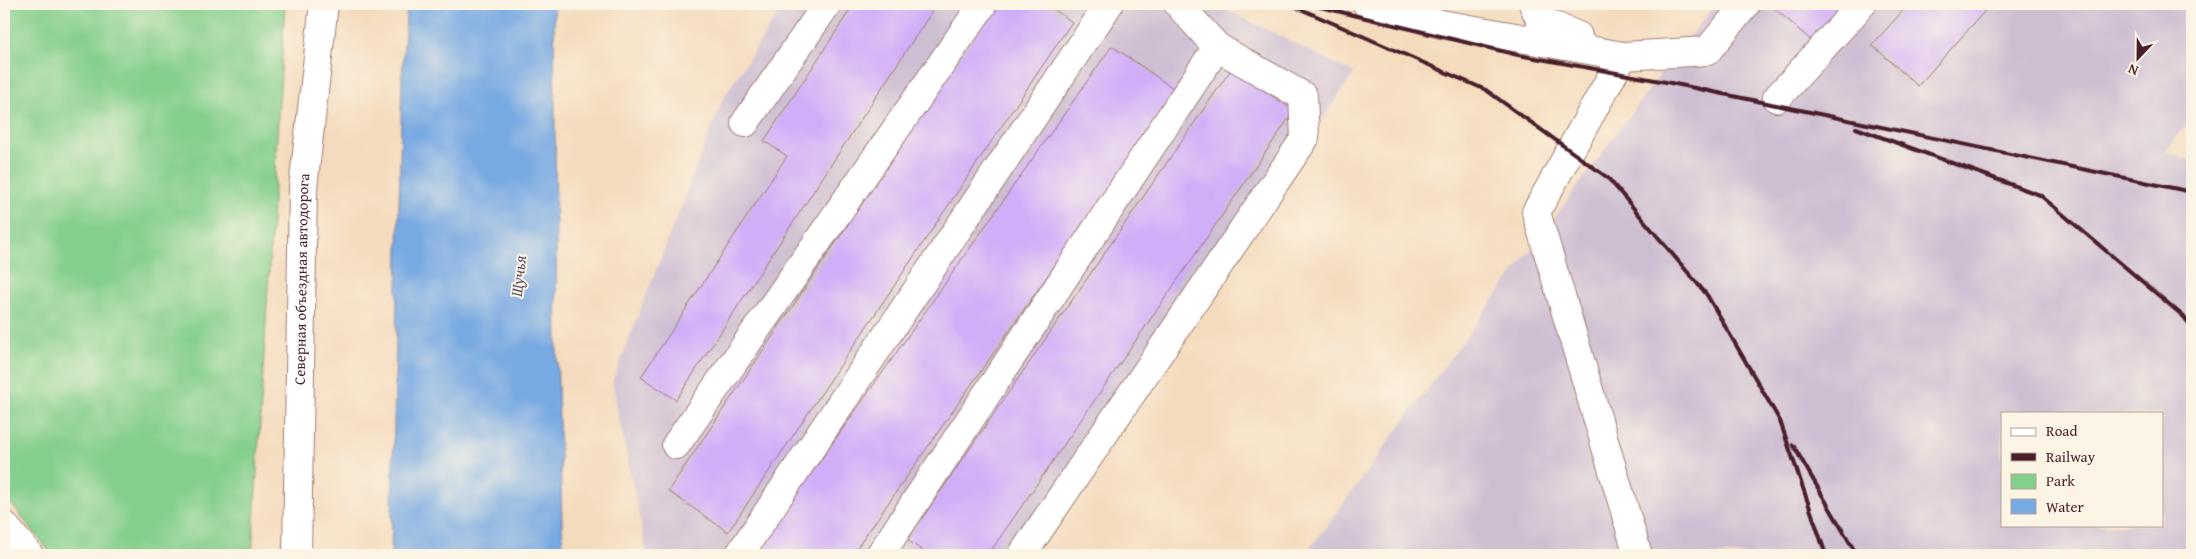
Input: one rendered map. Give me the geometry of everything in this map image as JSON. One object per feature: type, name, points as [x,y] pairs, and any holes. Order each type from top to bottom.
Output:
[{"type":"street","name":"Северная объездная автодорога","points":[[297,555],[303,188],[324,4]]},
{"type":"street","points":[[745,122],[827,4]]},
{"type":"street","points":[[676,445],[983,4]]},
{"type":"street","points":[[739,555],[1109,4]]},
{"type":"street","points":[[1024,552],[1305,138],[1303,96],[1217,47],[1178,4]]},
{"type":"street","points":[[1367,4],[1440,24],[1623,56],[1708,51],[1746,4]]},
{"type":"street","points":[[1533,4],[1540,20],[1623,56]]},
{"type":"street","points":[[1776,98],[1862,4]]},
{"type":"street","points":[[880,555],[1217,47]]},
{"type":"street","points":[[1623,56],[1536,212],[1638,555]]},
{"type":"street","points":[[4,525],[29,555]]},
{"type":"shaded area","points":[[784,4],[1215,4],[1354,73],[1018,555],[647,555],[612,382],[723,99]]},
{"type":"shaded area","points":[[1717,4],[2192,4],[2192,115],[2166,152],[2192,160],[2192,555],[1305,555],[1682,45]]},
{"type":"green space","points":[[4,4],[285,4],[252,555],[52,555],[4,495]]},
{"type":"water","name":"Щучья","points":[[407,4],[554,4],[557,353],[563,555],[391,555],[402,75]]},
{"type":"building","points":[[854,4],[937,4],[676,400],[641,377],[787,156],[764,141]]},
{"type":"building","points":[[997,4],[1046,4],[1072,22],[728,532],[668,491]]},
{"type":"building","points":[[1776,4],[1847,4],[1813,42],[1773,7]]},
{"type":"building","points":[[1909,4],[1991,4],[1918,86],[1872,45]]},
{"type":"building","points":[[1112,46],[1177,91],[852,555],[754,555]]},
{"type":"building","points":[[1232,68],[1294,111],[988,555],[929,555],[907,540]]},
{"type":"railway","points":[[1289,4],[1486,90],[1608,178],[1707,295],[1780,421],[1826,555]]},
{"type":"railway","points":[[1308,4],[1518,55],[1666,82],[2192,192]]},
{"type":"railway","points":[[1856,128],[2040,195],[2183,316],[2192,327]]},
{"type":"railway","points":[[1793,445],[1857,555]]}]
